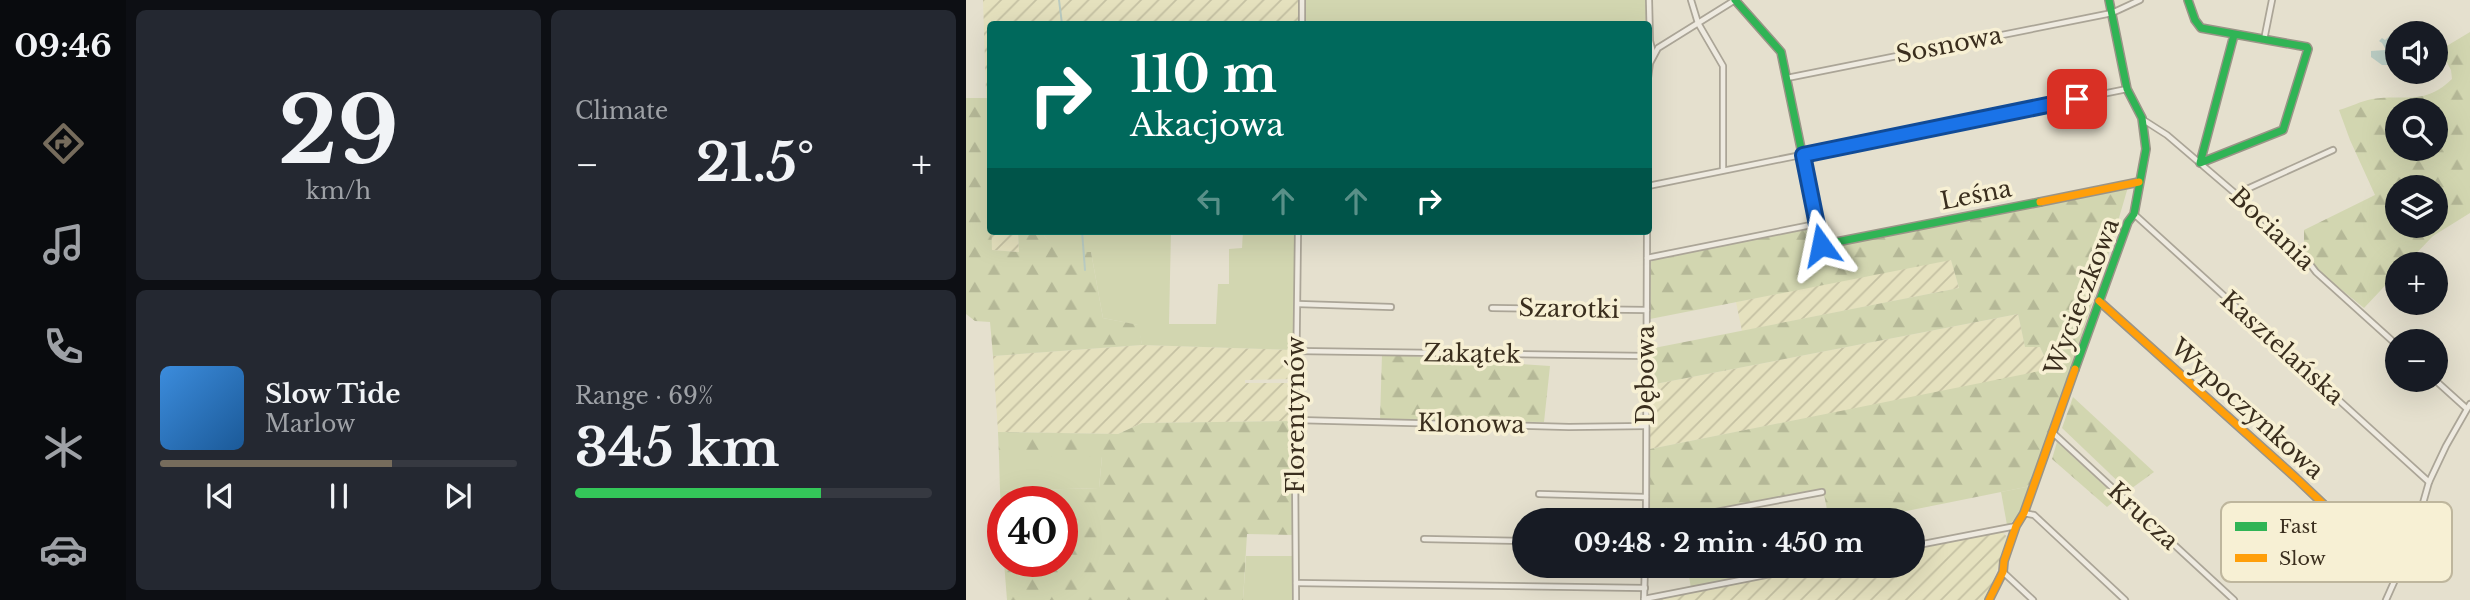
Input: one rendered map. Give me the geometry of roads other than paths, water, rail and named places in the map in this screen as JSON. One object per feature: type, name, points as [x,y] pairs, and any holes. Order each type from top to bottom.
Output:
[{"type":"street","points":[[1301,21],[1302,0]]},
{"type":"street","points":[[1649,0],[1650,21]]},
{"type":"street","points":[[1691,0],[1698,23],[1723,66],[1723,170]]},
{"type":"street","points":[[1647,258],[1816,224],[1782,52],[1735,0],[1653,53]]},
{"type":"street","name":"Wycieczkowa","points":[[1989,600],[2003,572],[2016,526],[2024,513],[2099,301],[2134,214],[2145,162],[2142,118],[2127,89],[2109,0]]},
{"type":"street","name":"Sosnowa","points":[[1787,78],[2112,13],[2140,0]]},
{"type":"street","points":[[2188,0],[2201,28],[2308,49],[2283,130],[2200,163]]},
{"type":"street","points":[[2264,40],[2272,0]]},
{"type":"street","points":[[2200,163],[2234,35]]},
{"type":"street","points":[[1652,49],[1652,58]]},
{"type":"street","points":[[1652,185],[2127,89]]},
{"type":"street","name":"Bociania","points":[[2142,118],[2167,135],[2236,194],[2300,251],[2316,272],[2385,334]]},
{"type":"street","points":[[2236,194],[2333,150]]},
{"type":"street","name":"Leśna","points":[[1816,224],[1821,245],[2139,182]]},
{"type":"street","name":"Kasztelańska","points":[[2134,214],[2429,482]]},
{"type":"street","name":"Florentynów","points":[[1296,600],[1298,235]]},
{"type":"street","name":"Dębowa","points":[[1646,508],[1647,235]]},
{"type":"street","name":"Wypoczynkowa","points":[[2099,301],[2321,502]]},
{"type":"street","points":[[1298,304],[1391,307]]},
{"type":"street","name":"Szarotki","points":[[1492,308],[1647,310]]},
{"type":"street","name":"Zakątek","points":[[1297,351],[1647,356]]},
{"type":"street","points":[[2423,502],[2429,482],[2468,406],[2448,390]]},
{"type":"street","name":"Klonowa","points":[[1296,420],[1569,427],[1646,426]]},
{"type":"street","name":"Krucza","points":[[2052,431],[2234,600]]},
{"type":"street","points":[[1737,508],[1822,492]]},
{"type":"street","points":[[1539,494],[1646,497]]},
{"type":"street","points":[[2024,513],[2034,516],[2124,600]]},
{"type":"street","points":[[1925,544],[2016,526]]},
{"type":"street","points":[[1424,539],[1512,541]]},
{"type":"street","points":[[2003,572],[2033,600]]},
{"type":"street","points":[[1645,578],[1644,600],[1753,578]]},
{"type":"street","points":[[2386,600],[2395,582]]},
{"type":"street","points":[[1296,583],[1645,588]]},
{"type":"waterway","points":[[1059,0],[1062,21]]},
{"type":"waterway","points":[[1082,235],[1085,270]]}]
